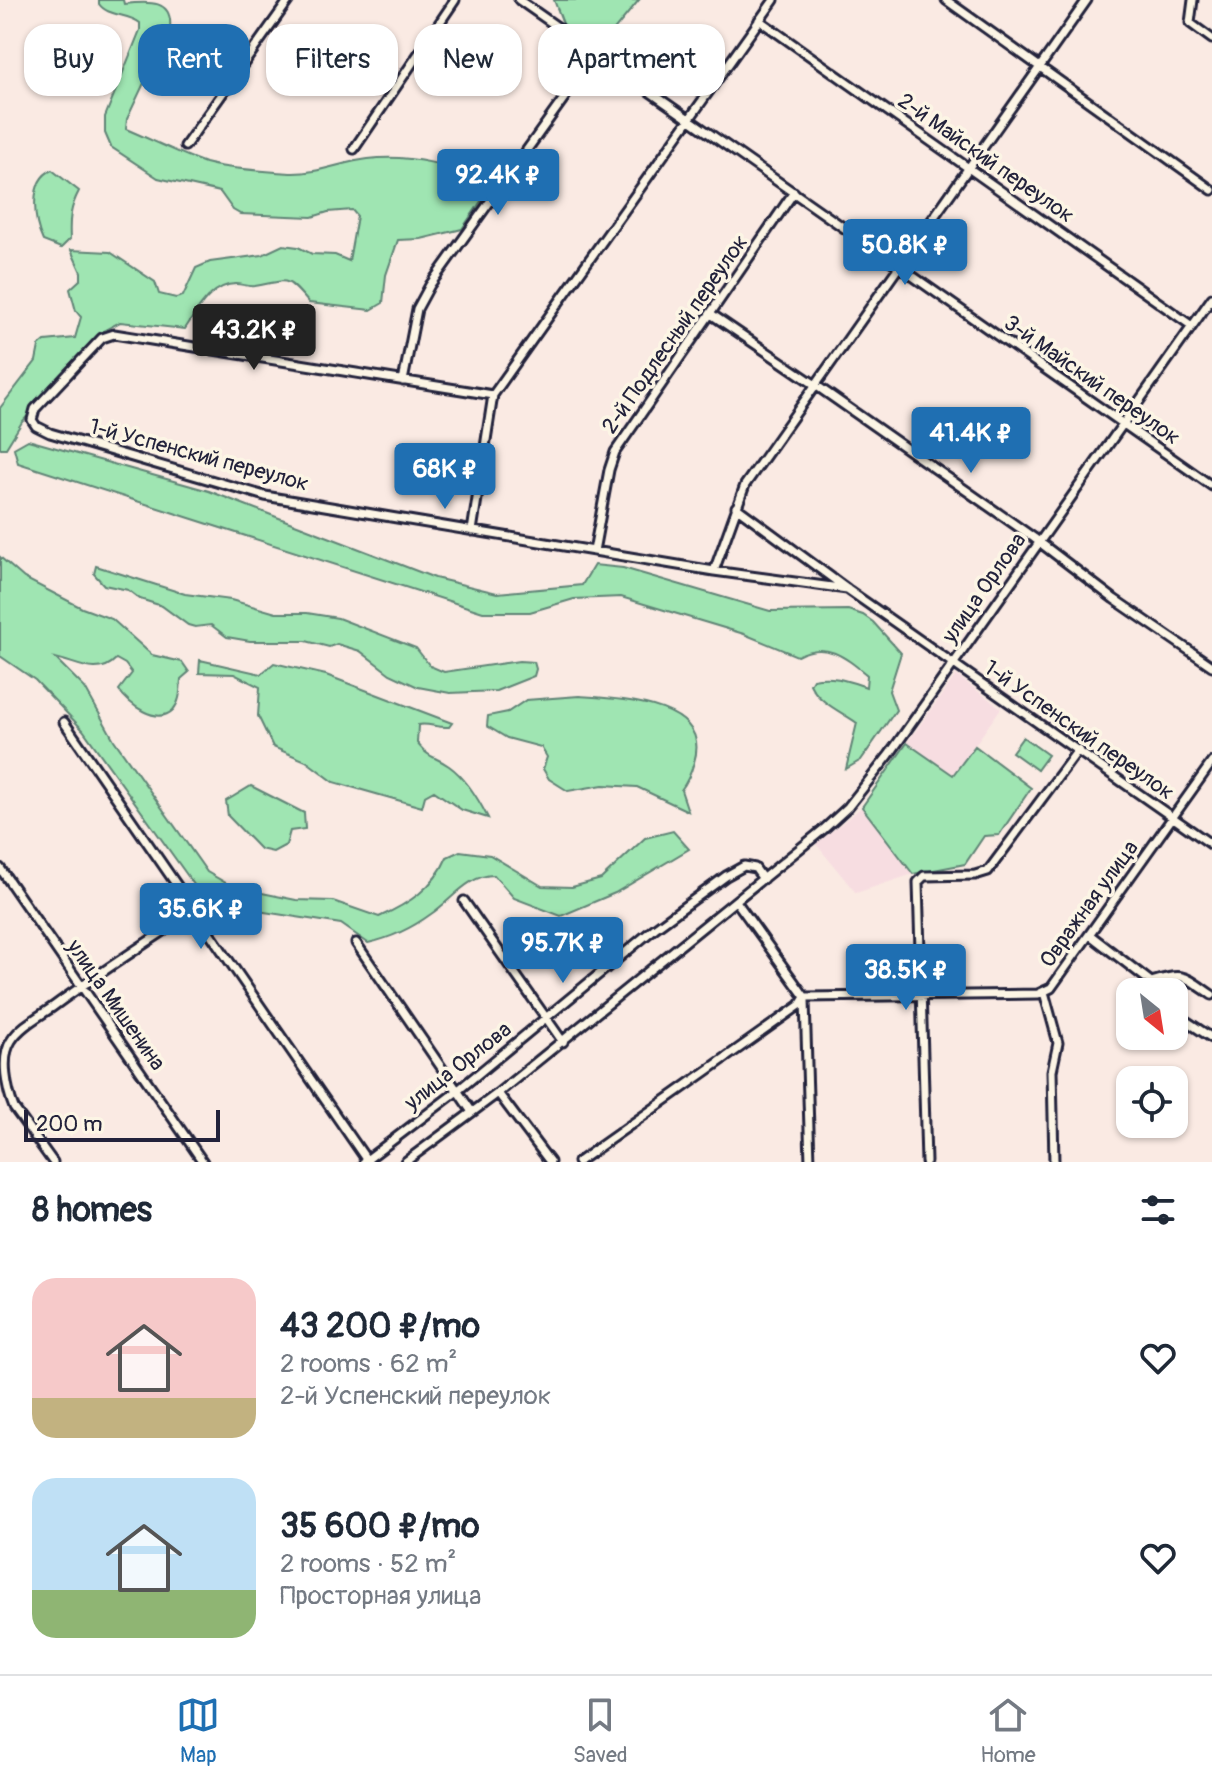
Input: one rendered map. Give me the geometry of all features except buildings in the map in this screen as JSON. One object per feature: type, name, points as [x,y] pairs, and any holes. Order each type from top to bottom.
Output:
[{"type":"street","points":[[185,146],[289,0]]},
{"type":"street","points":[[354,149],[455,0]]},
{"type":"street","name":"3-й Майский переулок","points":[[519,0],[552,24]]},
{"type":"street","points":[[472,531],[493,395],[774,0]]},
{"type":"street","points":[[946,0],[1212,190]]},
{"type":"street","points":[[714,571],[745,485],[1087,0]]},
{"type":"street","points":[[1195,0],[1190,23],[1212,39]]},
{"type":"street","name":"2-й Майский переулок","points":[[759,20],[1192,326]]},
{"type":"street","points":[[493,395],[403,381],[417,309],[430,285],[566,96]]},
{"type":"street","name":"3-й Майский переулок","points":[[656,96],[1212,486]]},
{"type":"street","name":"2-й Подлесный переулок","points":[[594,551],[615,452],[794,192]]},
{"type":"street","name":"улица Орлова","points":[[405,1162],[563,1042],[851,803],[870,781],[1212,298]]},
{"type":"street","points":[[711,314],[1212,666]]},
{"type":"street","name":"1-й Успенский переулок","points":[[403,381],[114,334],[102,338],[35,409],[32,420],[36,426],[50,433],[265,496],[714,571],[847,589]]},
{"type":"street","name":"1-й Успенский переулок","points":[[736,507],[847,589],[1212,845]]},
{"type":"street","points":[[64,722],[366,1161]]},
{"type":"street","points":[[926,1162],[918,882],[924,876],[975,875],[988,871],[1078,750]]},
{"type":"street","name":"Овражная улица","points":[[805,997],[1044,992],[1051,988],[1212,762]]},
{"type":"street","name":"улица Орлова","points":[[366,1161],[546,1020],[655,928],[726,876],[744,866],[755,868],[763,879]]},
{"type":"street","name":"улица Мишенина","points":[[0,868],[203,1162]]},
{"type":"street","points":[[464,901],[563,1042]]},
{"type":"street","points":[[736,901],[805,997],[810,1162]]},
{"type":"street","points":[[53,1162],[14,1108],[6,1051],[20,1031],[193,912]]},
{"type":"street","points":[[1090,935],[1146,978]]},
{"type":"street","points":[[356,943],[472,1112]]},
{"type":"street","points":[[1162,978],[1174,974],[1185,978]]},
{"type":"street","points":[[1188,979],[1212,995]]},
{"type":"street","points":[[1044,992],[1058,1043],[1052,1071],[1054,1162]]},
{"type":"street","points":[[578,1162],[800,1005],[805,997]]},
{"type":"street","points":[[1188,1022],[1212,1038]]},
{"type":"street","points":[[498,1093],[550,1162]]},
{"type":"shaded area","points":[[956,675],[1001,708],[953,776],[907,743]]},
{"type":"shaded area","points":[[862,807],[913,874],[856,893],[816,844]]},
{"type":"green space","points":[[99,0],[123,0],[124,4],[158,4],[168,12],[170,24],[140,24],[99,4]]},
{"type":"green space","points":[[554,0],[639,0],[619,24],[563,24]]},
{"type":"green space","points":[[138,35],[138,96],[127,119],[126,129],[205,163],[300,173],[368,159],[399,158],[448,167],[490,188],[462,229],[421,239],[398,240],[386,275],[383,303],[371,310],[309,303],[286,282],[252,286],[236,284],[212,293],[185,329],[120,322],[103,331],[22,422],[6,448],[0,448],[0,408],[36,361],[39,346],[45,341],[75,338],[81,317],[76,311],[70,289],[81,279],[81,272],[71,250],[110,252],[155,282],[159,294],[176,298],[183,296],[196,268],[210,262],[262,255],[283,245],[298,247],[312,254],[335,255],[349,261],[357,216],[352,210],[312,217],[240,214],[233,210],[220,192],[158,178],[111,147],[105,133],[105,117],[113,96],[122,96],[122,75]]},
{"type":"green space","points":[[52,170],[79,191],[71,214],[70,239],[61,248],[43,241],[37,223],[36,192],[44,175]]},
{"type":"green space","points":[[28,440],[209,491],[435,578],[497,593],[582,585],[594,565],[623,568],[770,611],[848,610],[873,622],[901,653],[889,691],[896,710],[861,760],[846,769],[857,723],[824,702],[810,684],[813,679],[827,678],[866,687],[867,675],[834,653],[817,650],[797,656],[744,634],[621,597],[574,599],[530,612],[483,612],[18,463],[14,448]]},
{"type":"green space","points":[[0,557],[24,578],[82,608],[112,619],[152,655],[182,662],[189,672],[181,679],[177,703],[173,710],[159,716],[136,707],[119,690],[132,673],[125,664],[116,659],[109,665],[94,668],[55,658],[85,688],[114,740],[207,872],[233,887],[296,900],[333,901],[379,917],[419,894],[435,878],[447,857],[460,851],[490,855],[542,886],[572,887],[601,879],[645,838],[673,831],[689,849],[615,893],[561,916],[514,898],[494,875],[485,876],[468,884],[416,924],[368,943],[341,924],[232,907],[200,893],[83,730],[35,680],[0,656]]},
{"type":"green space","points":[[96,566],[185,594],[231,600],[276,613],[307,613],[338,618],[416,648],[430,666],[444,672],[519,661],[534,662],[536,669],[534,676],[496,691],[450,693],[418,687],[390,674],[360,651],[337,644],[329,647],[306,641],[250,641],[227,637],[211,625],[188,625],[162,606],[140,599],[128,590],[104,585],[94,574]]},
{"type":"green space","points":[[200,660],[261,674],[274,663],[326,675],[452,723],[449,727],[418,725],[417,743],[461,777],[488,818],[462,810],[434,791],[425,796],[422,807],[334,782],[306,761],[273,747],[258,716],[260,687],[234,674],[199,673]]},
{"type":"green space","points":[[579,696],[638,702],[676,716],[690,727],[696,742],[694,762],[681,790],[688,811],[637,787],[603,785],[568,791],[549,779],[543,769],[547,757],[541,747],[507,738],[487,726],[488,716],[508,712],[526,700]]},
{"type":"green space","points":[[1023,737],[1048,755],[1037,770],[1012,752]]},
{"type":"green space","points":[[907,743],[953,775],[975,746],[1031,788],[999,835],[984,836],[965,864],[913,874],[862,807]]},
{"type":"green space","points":[[251,786],[304,813],[305,829],[290,831],[286,845],[273,852],[260,849],[228,816],[226,801]]}]
